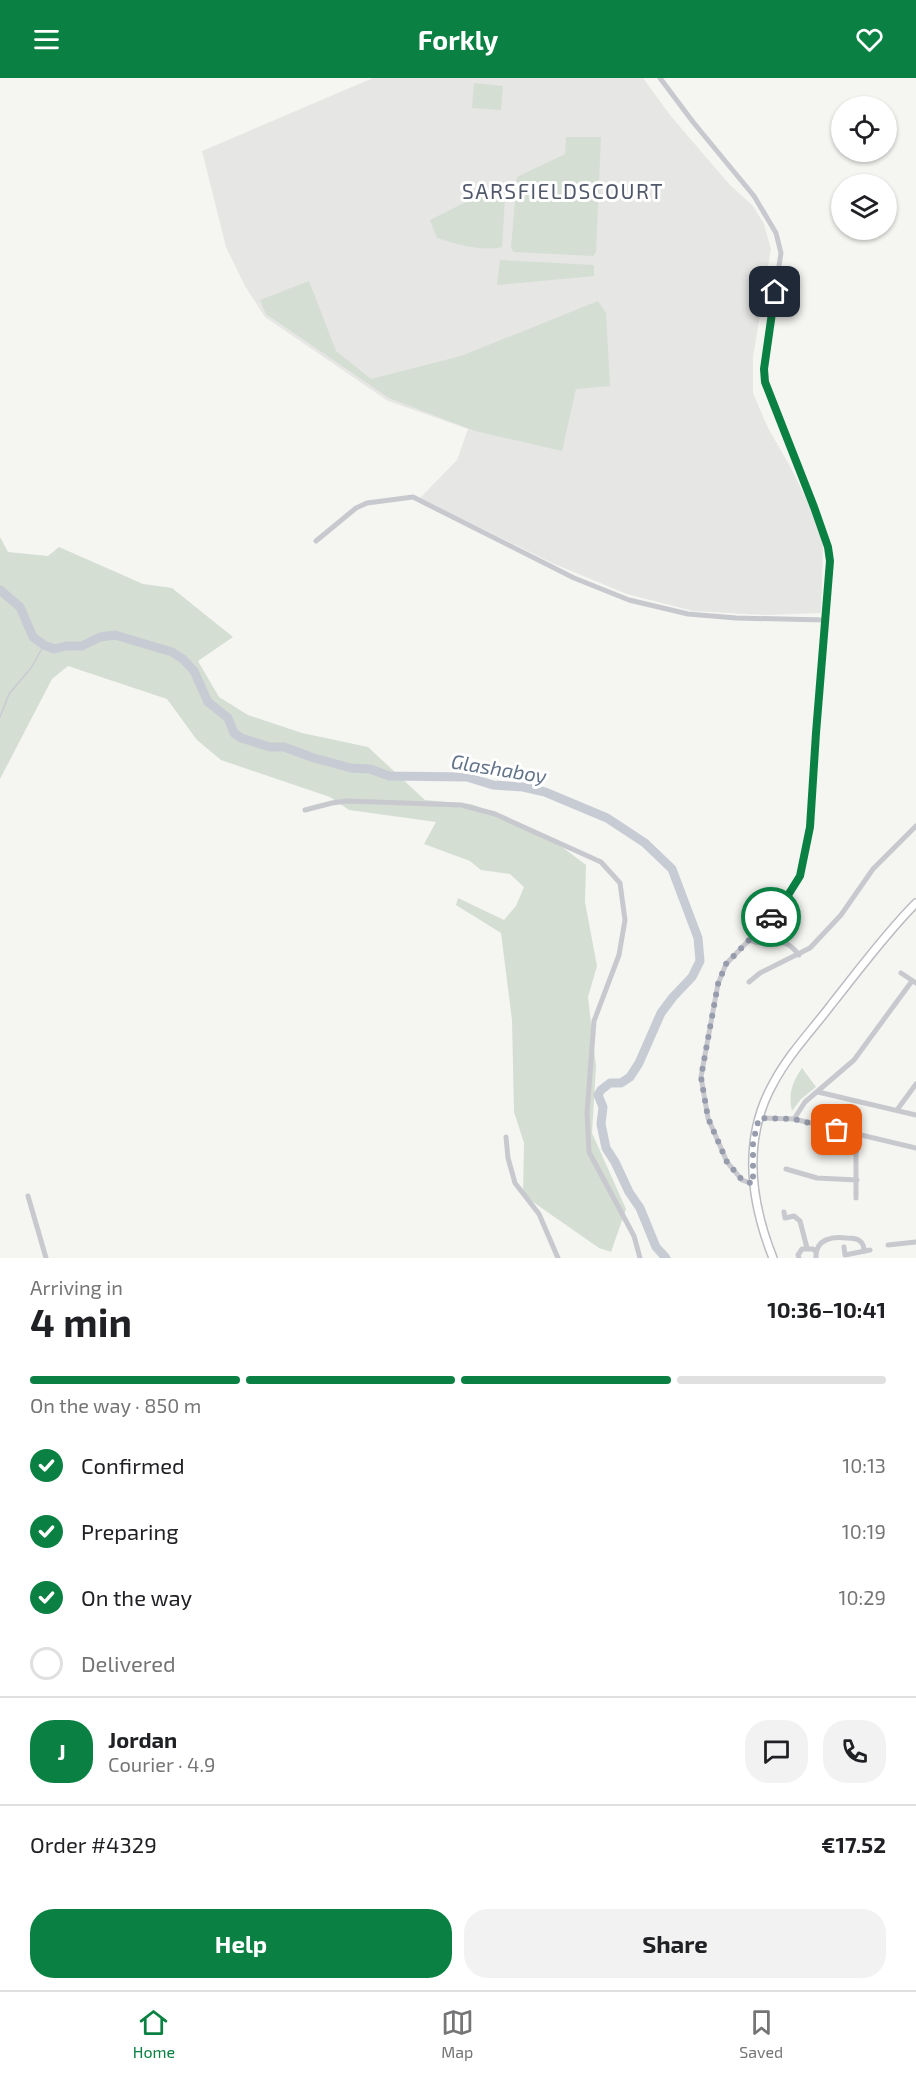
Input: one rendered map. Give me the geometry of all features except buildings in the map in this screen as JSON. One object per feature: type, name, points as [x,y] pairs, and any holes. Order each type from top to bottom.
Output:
[{"type":"main road","points":[[773,1258],[759,1218],[753,1184],[753,1142],[759,1118],[774,1080],[869,957],[916,903]]},
{"type":"street","points":[[660,78],[754,196],[776,233],[781,253],[764,369],[765,382],[828,547],[830,561],[810,827],[800,876],[780,908],[726,964],[718,984],[701,1077],[708,1118],[727,1162],[742,1180],[753,1184]]},
{"type":"street","points":[[316,541],[356,508],[367,503],[412,497],[574,578],[629,600],[688,614],[736,618],[825,620]]},
{"type":"street","points":[[305,810],[347,801],[461,805],[495,814],[601,862],[620,884],[625,920],[619,956],[594,1021],[586,1113],[589,1152],[634,1236],[640,1258]]},
{"type":"street","points":[[749,982],[760,973],[799,955],[824,935],[873,869],[916,826]]},
{"type":"street","points":[[749,940],[756,943],[791,944],[799,955]]},
{"type":"street","points":[[794,1119],[805,1102],[854,1060],[914,982],[901,973]]},
{"type":"street","points":[[897,1110],[916,1084]]},
{"type":"street","points":[[818,1092],[916,1114]]},
{"type":"street","points":[[759,1118],[794,1119],[916,1148]]},
{"type":"street","points":[[856,1198],[856,1155],[859,1135]]},
{"type":"street","points":[[506,1137],[514,1183],[538,1214],[558,1258]]},
{"type":"street","points":[[786,1169],[817,1178],[857,1180]]},
{"type":"street","points":[[28,1197],[46,1258]]},
{"type":"street","points":[[784,1212],[785,1218],[794,1216],[800,1221],[807,1248]]},
{"type":"street","points":[[816,1255],[818,1246],[827,1238],[836,1236],[857,1239],[867,1250],[845,1254],[844,1246]]},
{"type":"street","points":[[888,1245],[916,1242]]},
{"type":"street","points":[[799,1258],[798,1255],[802,1250],[807,1248],[813,1249],[816,1255]]},
{"type":"shaded area","points":[[373,78],[643,78],[670,115],[729,184],[753,206],[764,224],[771,249],[753,357],[753,393],[768,428],[812,511],[823,544],[821,613],[765,615],[693,611],[627,594],[552,563],[420,498],[457,460],[468,429],[388,401],[265,317],[245,286],[226,247],[202,151]]},
{"type":"shaded area","points":[[474,83],[503,86],[501,110],[472,108]]},
{"type":"shaded area","points":[[566,137],[601,137],[596,252],[593,256],[514,252],[511,248],[517,177],[565,154]]},
{"type":"shaded area","points":[[506,182],[502,247],[478,248],[437,238],[430,220]]},
{"type":"shaded area","points":[[500,260],[594,265],[594,276],[497,285]]},
{"type":"shaded area","points":[[309,281],[336,351],[371,379],[461,356],[598,301],[606,313],[610,386],[576,389],[562,451],[475,431],[389,398],[266,314],[260,300]]},
{"type":"shaded area","points":[[0,537],[8,552],[48,556],[59,547],[143,584],[172,588],[233,637],[198,661],[219,697],[248,715],[302,733],[368,747],[425,800],[471,804],[503,816],[558,844],[586,865],[585,902],[597,966],[588,997],[596,1066],[592,1133],[626,1209],[611,1252],[599,1248],[523,1195],[524,1143],[514,1112],[512,1020],[501,933],[456,905],[458,898],[504,920],[516,906],[524,887],[510,874],[481,870],[470,861],[424,844],[436,822],[349,810],[330,797],[221,760],[197,740],[167,699],[68,666],[52,679],[0,779]]},
{"type":"shaded area","points":[[802,1068],[816,1087],[801,1099],[792,1111],[790,1100],[792,1089]]},
{"type":"waterway","name":"Glashaboy","points":[[0,590],[20,607],[33,637],[54,649],[82,646],[100,637],[115,635],[172,652],[183,659],[194,671],[208,702],[228,718],[234,733],[241,738],[270,747],[284,747],[351,768],[370,769],[389,776],[467,777],[493,785],[523,787],[545,792],[607,818],[645,843],[672,869],[698,938],[700,961],[692,977],[661,1013],[639,1063],[630,1077],[621,1083],[610,1083],[598,1095],[603,1107],[601,1124],[606,1148],[640,1208],[656,1247],[666,1258]]},
{"type":"waterway","points":[[0,717],[9,694],[31,668],[44,645]]},
{"type":"way so far","points":[[771,917],[726,964],[718,984],[701,1077],[708,1118],[727,1162],[742,1180],[753,1184],[753,1142],[759,1118],[794,1119],[837,1130]]},
{"type":"district","name":"SARSFIELDSCOURT","points":[[563,190]]},
{"type":"route","points":[[771,917],[780,908],[800,876],[810,827],[830,575],[828,547],[765,382],[764,369],[775,292]]}]
